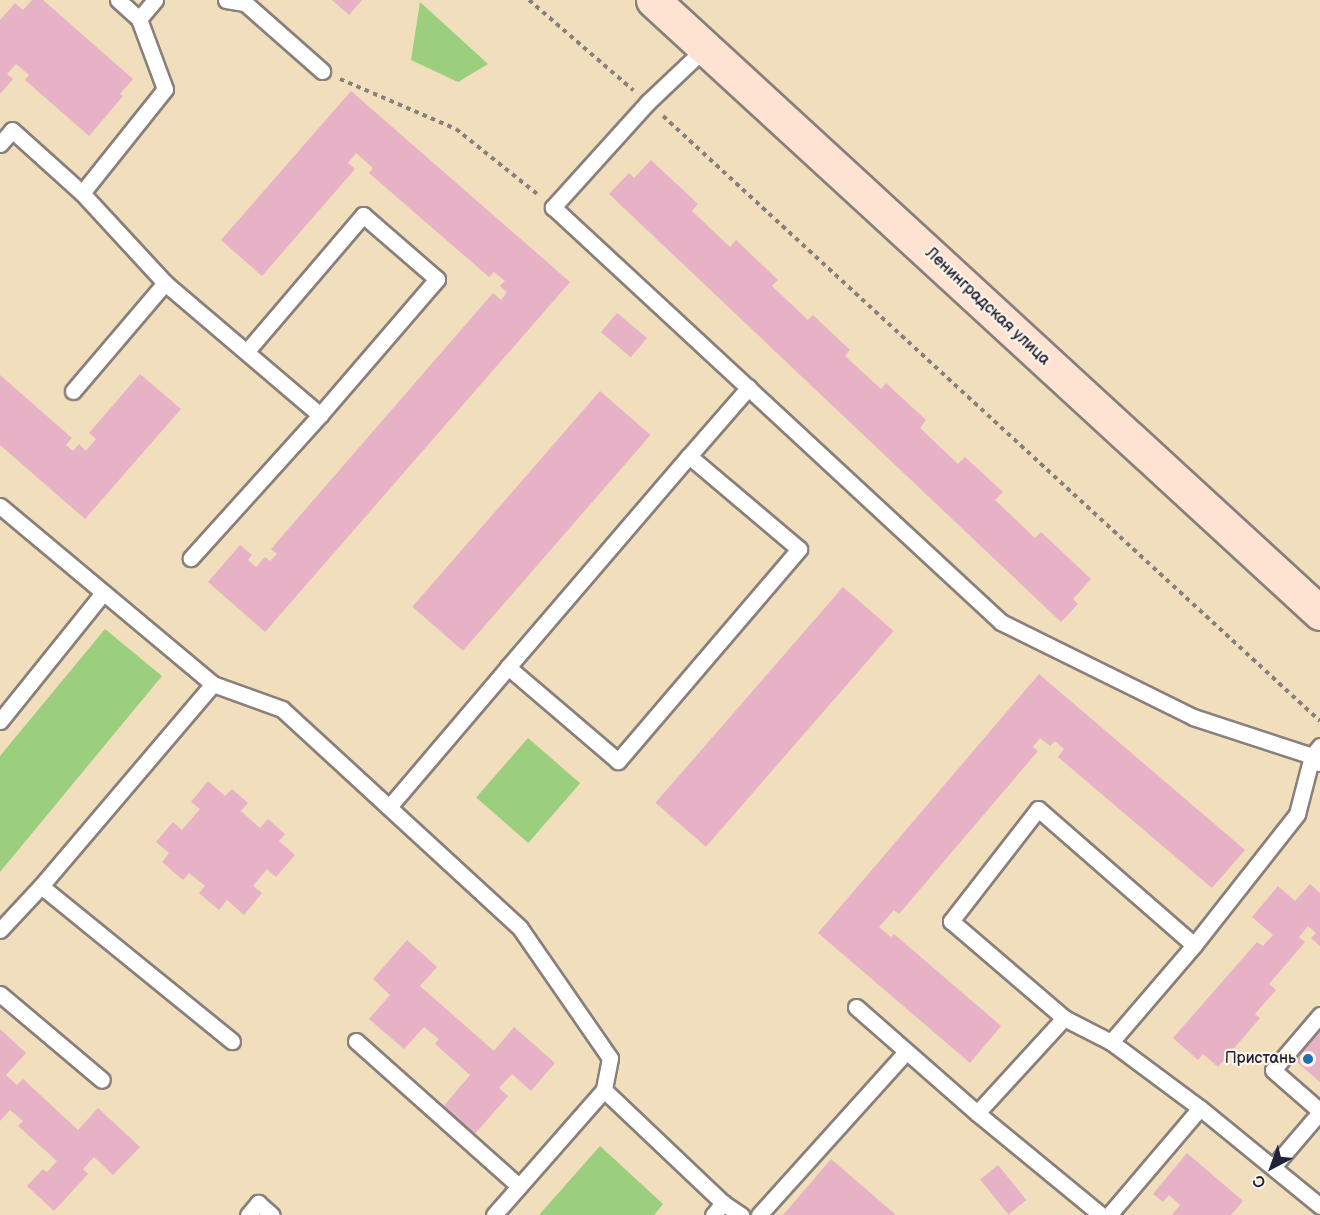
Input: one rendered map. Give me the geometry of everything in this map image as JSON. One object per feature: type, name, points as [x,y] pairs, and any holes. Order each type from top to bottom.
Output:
[{"type":"street","name":"Ленинградская улица","points":[[653,0],[1320,613]]},
{"type":"lane","points":[[82,193],[165,89],[139,18],[118,0]]},
{"type":"lane","points":[[139,18],[155,0]]},
{"type":"lane","points":[[226,0],[245,3],[322,71]]},
{"type":"lane","points":[[705,48],[648,102],[554,207],[1001,622],[1194,717],[1317,755],[1297,814],[1194,945],[1110,1042]]},
{"type":"lane","points":[[0,144],[12,130],[82,193],[165,283],[320,415]]},
{"type":"lane","points":[[191,558],[320,415],[437,279],[363,215],[247,351]]},
{"type":"lane","points":[[73,391],[165,283]]},
{"type":"lane","points":[[389,807],[748,387]]},
{"type":"lane","points":[[508,667],[618,761],[799,549],[689,456]]},
{"type":"lane","points":[[0,506],[213,684],[282,709],[520,928],[610,1058],[604,1090],[494,1215]]},
{"type":"lane","points":[[0,721],[103,593]]},
{"type":"lane","points":[[0,930],[41,886],[213,684]]},
{"type":"lane","points":[[1194,945],[1038,809],[951,921],[1064,1018],[1110,1042],[1200,1107],[1320,1206]]},
{"type":"lane","points":[[41,886],[232,1041]]},
{"type":"lane","points":[[0,994],[102,1080]]},
{"type":"lane","points":[[856,1007],[977,1113],[1101,1215]]},
{"type":"lane","points":[[1273,1167],[1320,1111],[1273,1070],[1320,1015]]},
{"type":"lane","points":[[977,1113],[1064,1018]]},
{"type":"lane","points":[[356,1041],[519,1186]]},
{"type":"lane","points":[[759,1215],[906,1052]]},
{"type":"lane","points":[[604,1090],[723,1203],[741,1215]]},
{"type":"lane","points":[[1109,1215],[1200,1107]]},
{"type":"lane","points":[[248,1215],[258,1203],[272,1215]]},
{"type":"lane","points":[[712,1215],[723,1203]]},
{"type":"path","points":[[529,0],[648,102],[1320,721]]},
{"type":"path","points":[[322,71],[456,129],[554,207]]},
{"type":"green space","points":[[420,2],[488,64],[458,82],[411,60]]},
{"type":"green space","points":[[105,629],[162,676],[0,872],[0,756]]},
{"type":"green space","points":[[528,738],[580,783],[528,843],[476,798]]},
{"type":"green space","points":[[600,1146],[663,1204],[654,1215],[539,1215]]},
{"type":"building","points":[[32,0],[43,0],[133,79],[120,94],[123,96],[89,136],[25,80],[29,75],[16,64],[7,74],[13,79],[0,94],[0,20],[15,3],[23,10]]},
{"type":"building","points":[[332,0],[362,0],[349,15]]},
{"type":"building","points":[[351,91],[570,282],[265,632],[208,582],[240,545],[252,555],[248,560],[256,567],[265,557],[270,561],[277,554],[271,549],[493,293],[501,300],[507,292],[500,286],[505,281],[494,272],[489,277],[369,173],[373,168],[356,153],[348,163],[355,169],[262,276],[221,240]]},
{"type":"building","points":[[651,160],[698,204],[692,211],[730,247],[736,240],[778,280],[772,286],[808,320],[813,315],[850,350],[845,356],[881,389],[886,383],[926,420],[920,428],[958,464],[965,457],[1003,492],[995,500],[1035,538],[1041,532],[1091,579],[1073,599],[1078,604],[1061,622],[609,194],[629,173],[634,178]]},
{"type":"building","points":[[617,313],[647,338],[631,357],[601,332]]},
{"type":"building","points":[[140,374],[181,409],[85,519],[0,445],[0,375],[72,438],[66,445],[73,451],[79,444],[86,451],[96,439],[89,433]]},
{"type":"building","points":[[600,391],[651,435],[463,651],[412,607]]},
{"type":"building","points":[[843,587],[894,631],[706,847],[655,803]]},
{"type":"building","points":[[1039,674],[1245,850],[1212,888],[1058,757],[1064,749],[1055,741],[1050,746],[1040,738],[1033,747],[1038,751],[899,914],[894,910],[879,927],[891,937],[894,934],[1001,1026],[970,1063],[818,933]]},
{"type":"building","points":[[208,781],[225,796],[232,789],[248,803],[241,811],[260,828],[268,819],[285,834],[279,841],[295,855],[276,877],[267,869],[253,886],[262,893],[244,915],[227,900],[219,910],[199,893],[205,886],[189,873],[183,880],[162,862],[169,853],[156,842],[173,822],[182,830],[200,809],[191,802]]},
{"type":"building","points":[[1310,884],[1320,893],[1320,946],[1311,938],[1316,933],[1308,926],[1299,937],[1305,942],[1269,984],[1276,990],[1255,1014],[1260,1018],[1218,1067],[1203,1054],[1198,1060],[1173,1038],[1257,942],[1263,946],[1273,935],[1252,917],[1278,886],[1295,901]]},
{"type":"building","points":[[407,940],[437,967],[420,986],[494,1051],[514,1027],[555,1063],[531,1091],[512,1074],[499,1088],[508,1096],[474,1135],[443,1107],[470,1075],[435,1044],[439,1039],[424,1027],[404,1049],[369,1019],[390,995],[373,979]]},
{"type":"building","points":[[1320,1021],[1320,1082],[1290,1056]]},
{"type":"building","points":[[0,1029],[26,1053],[6,1075],[17,1085],[23,1079],[78,1130],[98,1108],[140,1147],[113,1175],[94,1157],[83,1169],[88,1174],[54,1211],[27,1186],[43,1169],[47,1172],[57,1161],[18,1126],[23,1121],[10,1110],[0,1121]]},
{"type":"building","points":[[1187,1153],[1243,1201],[1231,1215],[1172,1215],[1180,1205],[1169,1195],[1163,1202],[1153,1194]]},
{"type":"building","points":[[831,1159],[896,1215],[783,1215]]},
{"type":"building","points":[[998,1165],[1026,1200],[1008,1214],[980,1179]]},
{"type":"place","name":"Пристань","points":[[1308,1059]]}]
